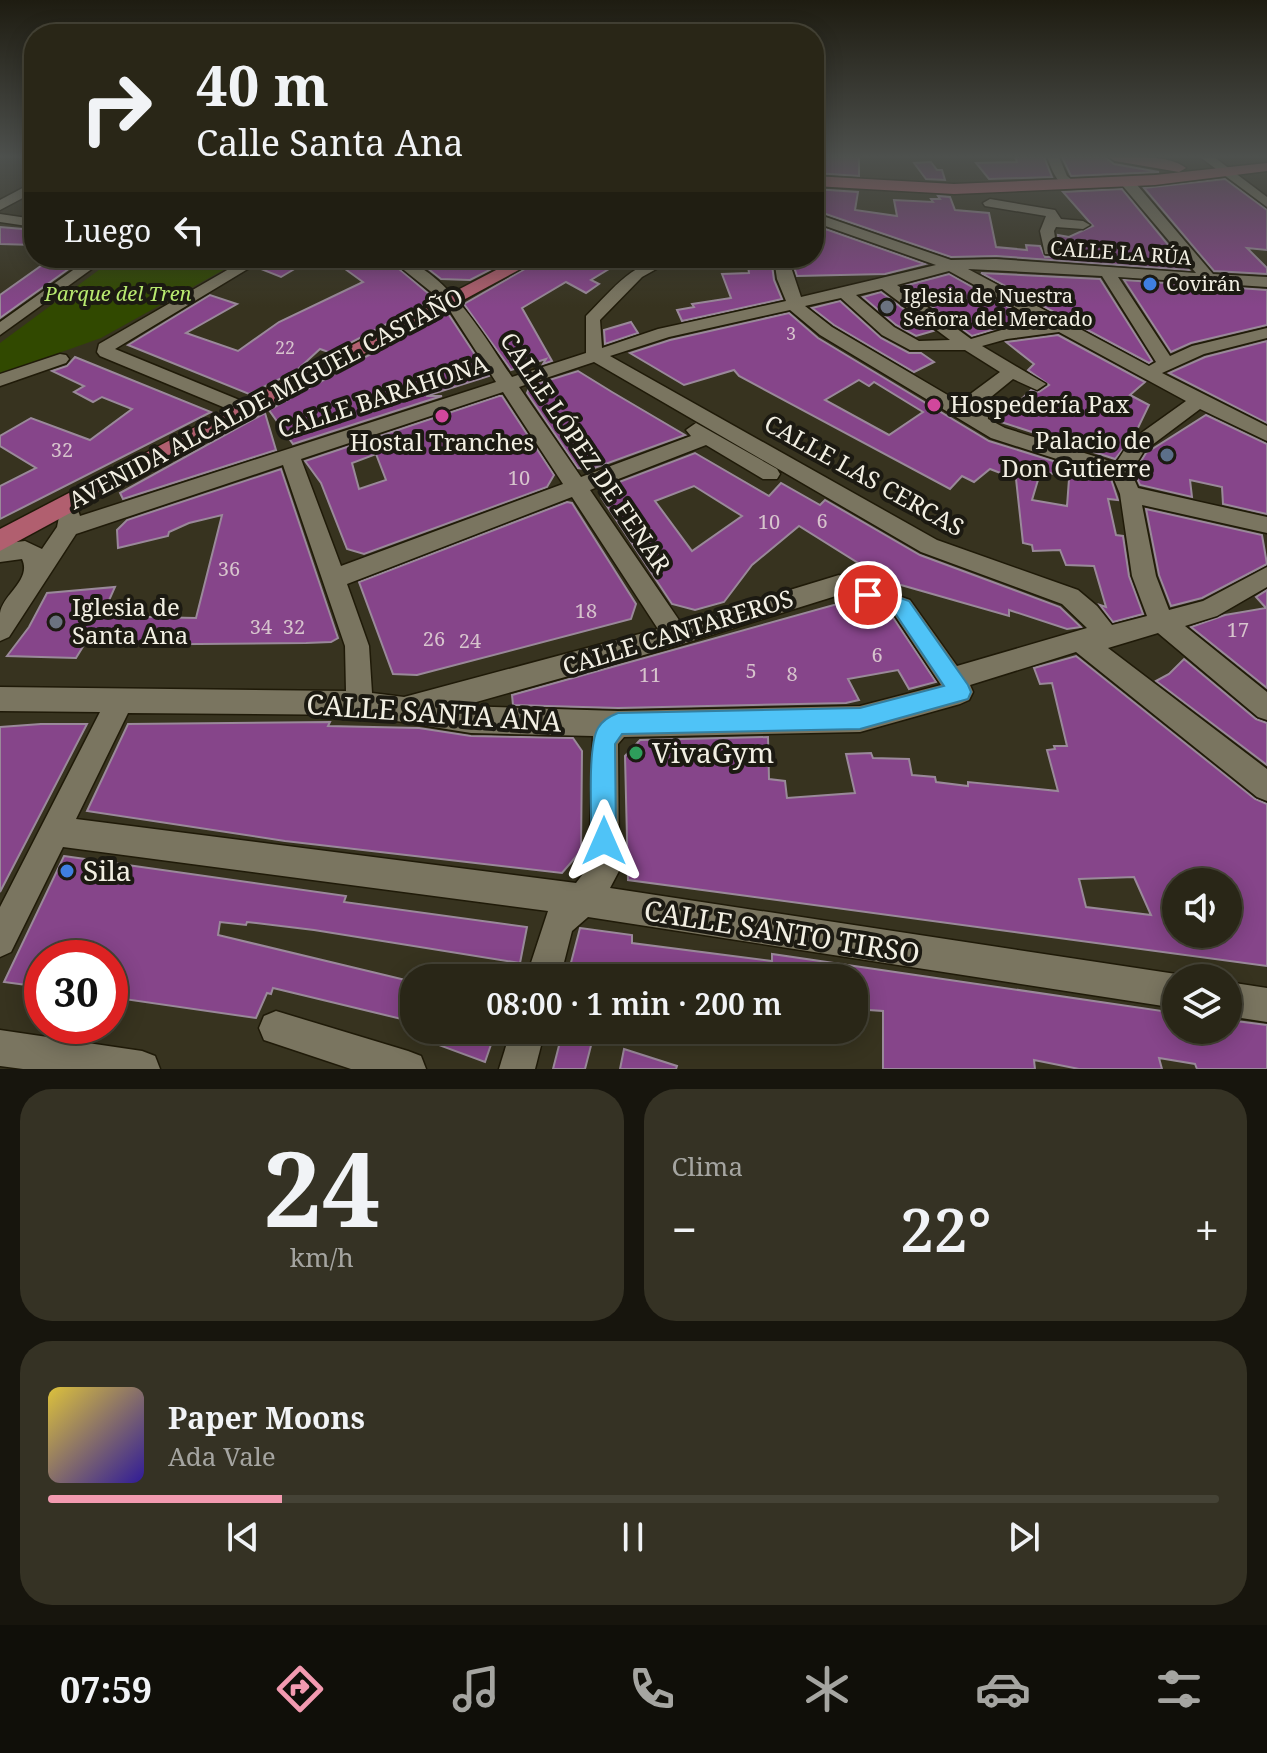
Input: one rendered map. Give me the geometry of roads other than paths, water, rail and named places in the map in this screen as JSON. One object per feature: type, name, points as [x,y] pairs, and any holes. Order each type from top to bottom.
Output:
[{"type":"main road","name":"AVENIDA ALCALDE MIGUEL CASTAÑO","points":[[0,541],[68,516],[247,410],[513,268]]},
{"type":"street","name":"CALLE LA RÚA","points":[[1019,207],[1042,210],[1054,218],[1047,231],[1050,251]]},
{"type":"street","points":[[1148,207],[1210,280]]},
{"type":"street","points":[[0,218],[24,222]]},
{"type":"street","points":[[824,221],[950,265],[1153,368],[1208,405],[1267,434]]},
{"type":"street","name":"CALLE LA RÚA","points":[[1053,222],[1083,225]]},
{"type":"street","points":[[888,245],[883,262],[887,283],[968,345],[1037,384]]},
{"type":"street","name":"CALLE LA RÚA","points":[[950,265],[1267,282]]},
{"type":"street","name":"CALLE BARAHONA","points":[[68,516],[290,455],[596,354],[693,326],[927,274],[950,265]]},
{"type":"street","points":[[0,330],[86,268]]},
{"type":"street","points":[[242,268],[105,348],[106,352],[247,410]]},
{"type":"street","name":"CALLE LÓPEZ DE FENAR","points":[[409,268],[451,300],[676,635]]},
{"type":"street","points":[[599,294],[629,268]]},
{"type":"street","points":[[649,268],[637,274],[592,319],[596,354],[708,437],[770,474]]},
{"type":"street","points":[[783,268],[785,279],[804,315],[984,426],[1126,483],[1267,525]]},
{"type":"street","points":[[1108,273],[1153,368]]},
{"type":"street","points":[[845,293],[888,331],[916,346],[968,345],[1005,334],[1066,326]]},
{"type":"street","points":[[1153,368],[1220,343],[1267,333]]},
{"type":"street","points":[[596,354],[630,362],[731,415]]},
{"type":"street","name":"CALLE LAS CERCAS","points":[[596,354],[929,546],[1070,597],[1089,613],[1107,637]]},
{"type":"street","points":[[0,380],[60,359]]},
{"type":"street","points":[[984,426],[976,399],[1011,372]]},
{"type":"street","points":[[1208,405],[1129,441],[1126,483],[1144,576],[1161,621],[1267,708]]},
{"type":"street","points":[[333,579],[708,437]]},
{"type":"street","points":[[290,455],[357,646],[359,703]]},
{"type":"street","points":[[0,630],[33,580],[68,516]]},
{"type":"street","points":[[0,553],[25,550],[34,556],[36,566],[33,580]]},
{"type":"street","name":"CALLE SANTA ANA","points":[[0,699],[359,703],[496,722],[618,724],[860,719],[1079,640],[1107,637],[1209,609],[1267,576]]},
{"type":"street","name":"CALLE CANTAREROS","points":[[400,711],[676,635],[839,585],[902,607],[956,685]]},
{"type":"street","points":[[1079,640],[1267,787]]},
{"type":"street","points":[[493,687],[496,722]]},
{"type":"street","points":[[0,941],[120,701]]},
{"type":"street","points":[[547,964],[559,922],[583,900],[604,871],[604,744],[607,734],[618,724]]},
{"type":"street","name":"CALLE SANTO TIRSO","points":[[55,831],[583,900],[1162,989]]},
{"type":"street","points":[[1242,1001],[1267,1005]]},
{"type":"street","points":[[276,1028],[408,1069]]},
{"type":"street","points":[[517,1069],[524,1044]]},
{"type":"street","points":[[10,1056],[142,1069]]},
{"type":"place","name":"Covirán","points":[[1150,284]]},
{"type":"place","name":"Iglesia de Nuestra Señora del Mercado","points":[[887,307]]},
{"type":"place","name":"Hospedería Pax","points":[[934,405]]},
{"type":"place","name":"Hostal Tranches","points":[[442,416]]},
{"type":"place","name":"Palacio de Don Gutierre","points":[[1167,455]]},
{"type":"place","name":"Iglesia de Santa Ana","points":[[56,622]]},
{"type":"place","name":"VivaGym","points":[[636,753]]},
{"type":"place","name":"Sila","points":[[67,871]]},
{"type":"park label","name":"Parque del Tren","points":[[118,294]]}]
